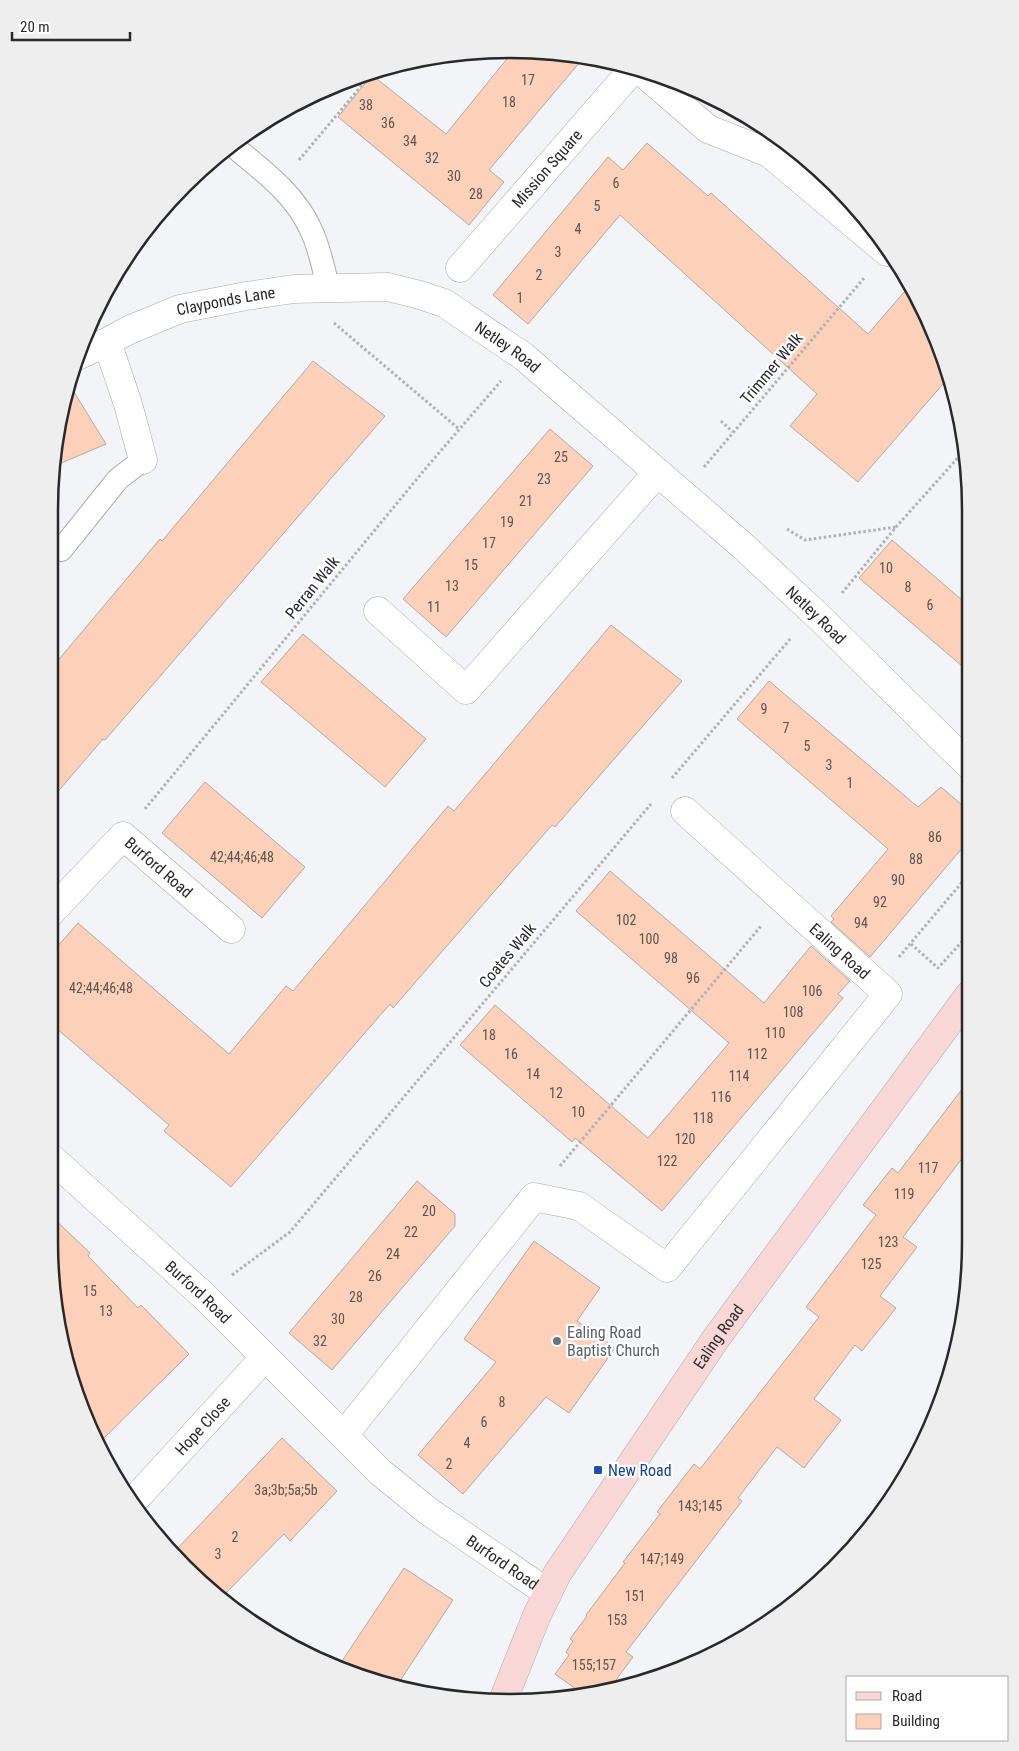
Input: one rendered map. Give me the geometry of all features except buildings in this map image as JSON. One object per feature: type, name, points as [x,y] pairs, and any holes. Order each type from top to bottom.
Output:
[{"type":"main road","name":"Ealing Road","points":[[508,1694],[557,1574],[717,1337],[962,1004]]},
{"type":"street","name":"Mission Square","points":[[460,268],[629,74]]},
{"type":"street","points":[[652,80],[708,129],[769,153],[878,248]]},
{"type":"street","name":"Clayponds Lane","points":[[86,353],[128,330],[180,309],[294,289],[388,286]]},
{"type":"street","name":"Netley Road","points":[[388,286],[420,294],[444,303],[523,356],[744,547],[962,757]]},
{"type":"street","points":[[107,342],[128,404],[143,460]]},
{"type":"street","points":[[378,611],[466,690],[657,473]]},
{"type":"street","name":"Ealing Road","points":[[534,1197],[579,1206],[667,1268],[888,994],[685,811]]},
{"type":"street","name":"Burford Road","points":[[58,905],[123,836],[231,928]]},
{"type":"street","name":"Burford Road","points":[[58,1164],[204,1296],[380,1472],[428,1511],[548,1593]]},
{"type":"street","points":[[344,1435],[534,1197]]},
{"type":"street","name":"Hope Close","points":[[139,1495],[265,1357]]},
{"type":"lane","points":[[239,151],[279,183],[304,215],[312,231],[329,289]]},
{"type":"lane","points":[[61,550],[118,479],[143,460]]},
{"type":"path","points":[[279,183],[366,81]]},
{"type":"path","name":"Trimmer Walk","points":[[681,494],[883,256]]},
{"type":"path","points":[[294,289],[459,429]]},
{"type":"path","name":"Perran Walk","points":[[123,836],[459,429],[523,356]]},
{"type":"path","points":[[721,421],[733,432]]},
{"type":"path","points":[[666,786],[816,615],[959,457]]},
{"type":"path","points":[[787,529],[805,540],[896,527]]},
{"type":"path","name":"Coates Walk","points":[[204,1296],[290,1232],[654,801]]},
{"type":"path","points":[[876,984],[962,882]]},
{"type":"path","points":[[534,1197],[783,900]]},
{"type":"path","points":[[911,944],[938,968],[962,942]]},
{"type":"place","name":"Ealing Road Baptist Church","points":[[557,1341]]},
{"type":"place","name":"New Road","points":[[598,1470]]}]
